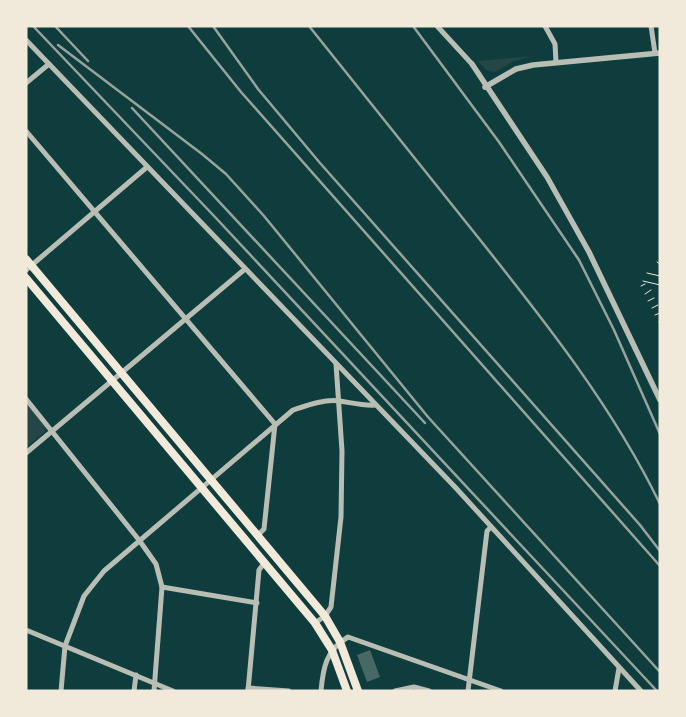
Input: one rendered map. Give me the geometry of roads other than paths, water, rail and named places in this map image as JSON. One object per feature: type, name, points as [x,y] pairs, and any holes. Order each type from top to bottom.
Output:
[{"type":"main road","points":[[28,264],[123,373],[325,616],[340,642],[358,691]]},
{"type":"main road","points":[[26,278],[266,562],[315,623],[332,650],[347,691]]},
{"type":"street","points":[[437,26],[472,64],[546,177],[589,252],[660,400]]},
{"type":"street","points":[[545,26],[555,44],[556,62]]},
{"type":"street","points":[[486,87],[523,67],[556,62],[657,53],[651,26]]},
{"type":"street","points":[[26,40],[376,405],[641,691]]},
{"type":"street","points":[[26,83],[48,64]]},
{"type":"street","points":[[26,131],[275,424],[264,529],[258,535]]},
{"type":"street","points":[[28,264],[95,212],[147,167]]},
{"type":"street","points":[[26,454],[245,269]]},
{"type":"street","points":[[315,623],[325,616],[330,607],[341,517],[342,451],[336,364]]},
{"type":"street","points":[[26,399],[156,564],[162,587],[154,691]]},
{"type":"street","points":[[61,691],[65,646],[84,596],[104,571],[293,410],[314,403],[338,401],[362,406],[376,405]]},
{"type":"street","points":[[468,691],[487,531],[491,527]]},
{"type":"street","points":[[266,562],[260,568],[248,690],[289,691]]},
{"type":"street","points":[[162,587],[257,603]]},
{"type":"street","points":[[26,630],[173,691]]},
{"type":"street","points":[[320,691],[325,660],[340,642],[348,637],[501,691]]},
{"type":"street","points":[[615,691],[619,668]]},
{"type":"street","points":[[134,691],[136,675]]},
{"type":"street","points":[[394,691],[414,689],[429,691]]},
{"type":"railway","points":[[33,26],[215,217],[657,691]]},
{"type":"railway","points":[[55,26],[88,61]]},
{"type":"railway","points":[[188,26],[241,92],[660,566]]},
{"type":"railway","points":[[213,26],[258,89],[320,163],[640,525],[660,551]]},
{"type":"railway","points":[[309,26],[552,332],[621,433],[660,504]]},
{"type":"railway","points":[[413,26],[499,142],[579,260],[614,330],[660,434]]},
{"type":"railway","points":[[58,45],[226,174],[264,216],[428,417],[660,672]]},
{"type":"railway","points":[[132,108],[425,423]]}]
